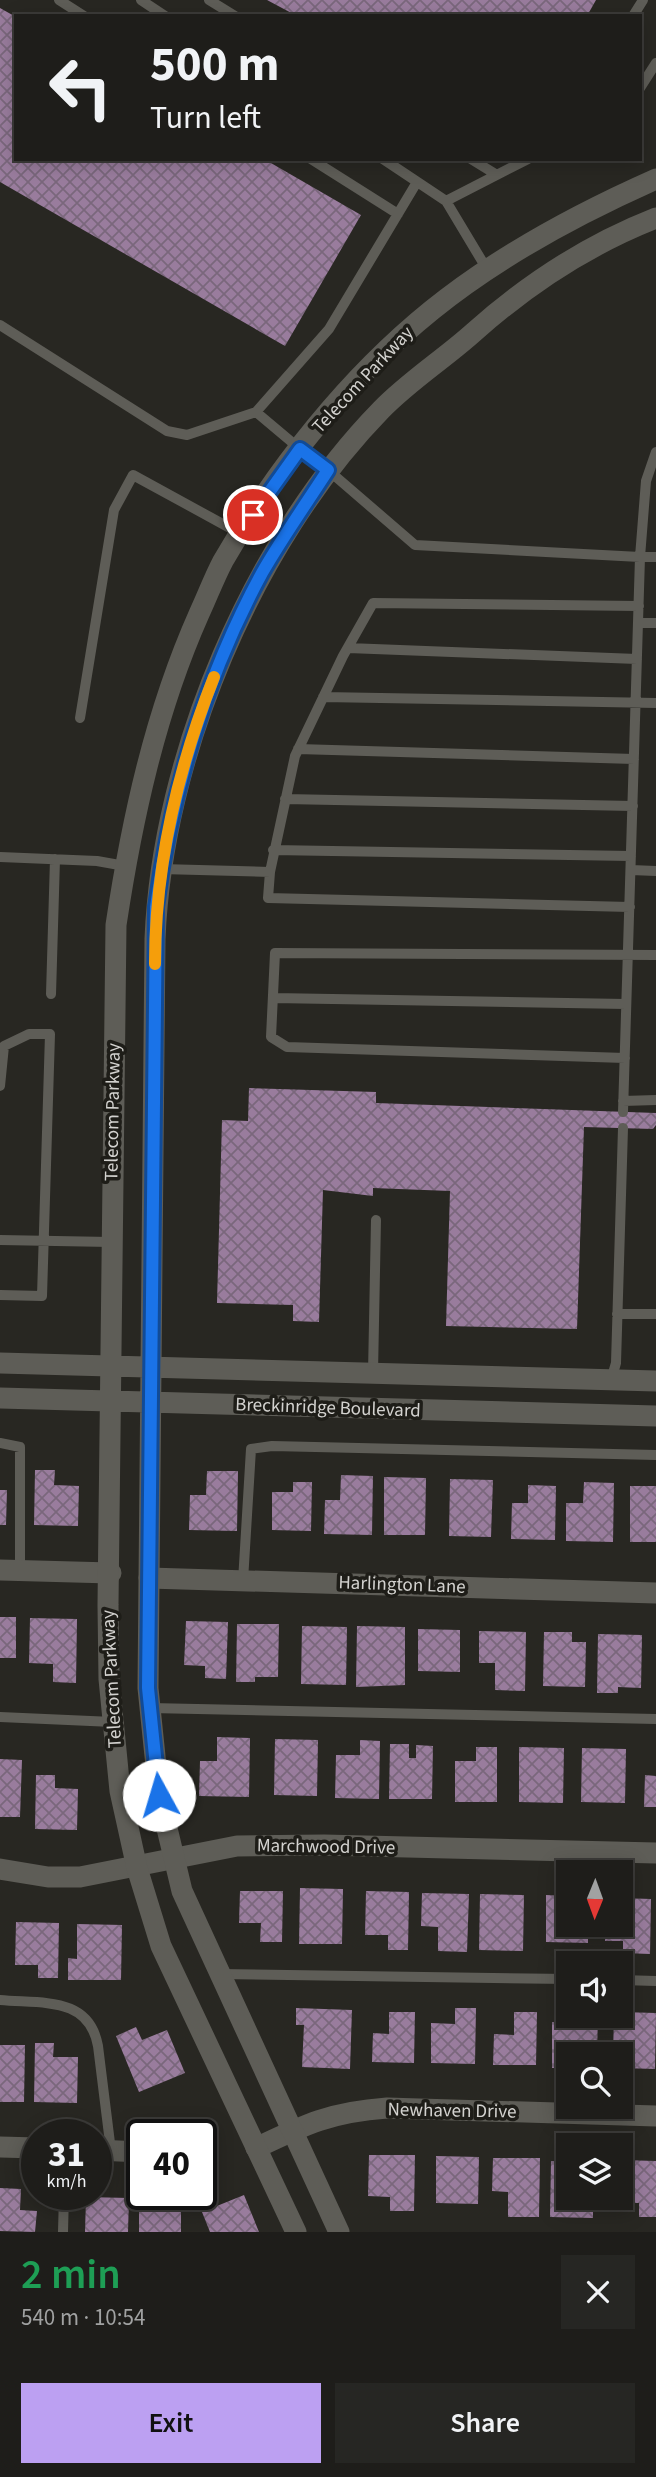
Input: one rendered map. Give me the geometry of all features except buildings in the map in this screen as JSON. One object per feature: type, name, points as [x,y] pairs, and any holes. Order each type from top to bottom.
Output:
[{"type":"street","name":"Telecom Parkway","points":[[296,2232],[161,1946],[137,1868],[120,1791],[109,1679],[109,1366],[116,925],[125,866],[153,742],[184,649],[222,562],[300,449],[353,386],[433,309],[564,222],[656,179]]},
{"type":"street","name":"Telecom Parkway","points":[[340,2232],[191,1916],[172,1858],[159,1795],[150,1708],[149,1403],[155,939],[166,836],[202,706],[220,662],[261,575],[328,470],[382,410],[497,310],[544,275],[589,247],[656,218]]},
{"type":"street","points":[[300,449],[328,470]]},
{"type":"street","points":[[125,866],[161,869]]},
{"type":"street","name":"Breckinridge Boulevard","points":[[0,1363],[656,1381]]},
{"type":"street","points":[[610,1415],[611,1380]]},
{"type":"street","name":"Breckinridge Boulevard","points":[[0,1398],[656,1416]]},
{"type":"street","points":[[10,1571],[111,1573]]},
{"type":"street","name":"Harlington Lane","points":[[149,1578],[656,1593]]},
{"type":"street","name":"Marchwood Drive","points":[[0,1869],[48,1877],[80,1877],[137,1868],[172,1858],[237,1846],[324,1844],[656,1853]]},
{"type":"street","name":"Newhaven Drive","points":[[256,2148],[324,2117],[387,2108],[656,2116]]},
{"type":"street","points":[[0,2147],[21,2148]]},
{"type":"lane","points":[[59,0],[81,14]]},
{"type":"lane","points":[[141,0],[162,14]]},
{"type":"lane","points":[[209,0],[231,14]]},
{"type":"lane","points":[[642,85],[656,63]]},
{"type":"lane","points":[[315,161],[398,214]]},
{"type":"lane","points":[[386,161],[446,201],[488,271]]},
{"type":"lane","points":[[474,161],[497,175]]},
{"type":"lane","points":[[446,201],[524,161]]},
{"type":"lane","points":[[0,325],[167,431],[187,435],[256,412],[329,329],[417,181]]},
{"type":"lane","points":[[256,412],[300,449]]},
{"type":"lane","points":[[656,452],[640,557],[623,1106],[656,1100]]},
{"type":"lane","points":[[328,470],[415,545],[656,557]]},
{"type":"lane","points":[[80,718],[114,510],[133,475],[241,534]]},
{"type":"lane","points":[[630,907],[268,898],[273,850],[298,749],[373,603],[639,606]]},
{"type":"lane","points":[[638,623],[656,623]]},
{"type":"lane","points":[[348,648],[637,659]]},
{"type":"lane","points":[[323,697],[636,700],[656,703]]},
{"type":"lane","points":[[298,749],[634,759]]},
{"type":"lane","points":[[285,799],[633,806]]},
{"type":"lane","points":[[273,850],[631,856]]},
{"type":"lane","points":[[0,857],[125,866]]},
{"type":"lane","points":[[51,994],[55,859]]},
{"type":"lane","points":[[161,869],[270,872]]},
{"type":"lane","points":[[631,870],[656,871]]},
{"type":"lane","points":[[625,1058],[286,1047],[271,1037],[275,953],[656,955]]},
{"type":"lane","points":[[273,998],[626,1004]]},
{"type":"lane","points":[[0,1086],[4,1046],[29,1034],[50,1034],[42,1296],[0,1295]]},
{"type":"lane","points":[[611,1380],[616,1363],[623,1128]]},
{"type":"lane","points":[[373,1373],[376,1220]]},
{"type":"lane","points":[[0,1240],[111,1242]]},
{"type":"lane","points":[[617,1314],[656,1314]]},
{"type":"lane","points":[[0,1443],[20,1447],[10,1571]]},
{"type":"lane","points":[[243,1580],[251,1449],[272,1446],[656,1455]]},
{"type":"lane","points":[[150,1708],[656,1719]]},
{"type":"lane","points":[[0,1717],[113,1722]]},
{"type":"lane","points":[[218,1974],[556,1979]]},
{"type":"lane","points":[[633,1980],[656,1981]]},
{"type":"lane","points":[[0,2000],[59,2006],[76,2010],[88,2018],[95,2030],[102,2119]]},
{"type":"lane","points":[[64,2210],[64,2232]]},
{"type":"slow traffic","points":[[155,964],[156,907],[166,836],[202,706],[214,677]]},
{"type":"route","points":[[159,1795],[148,1688],[156,907],[166,836],[202,706],[261,575],[328,470],[300,449],[253,515]]}]
